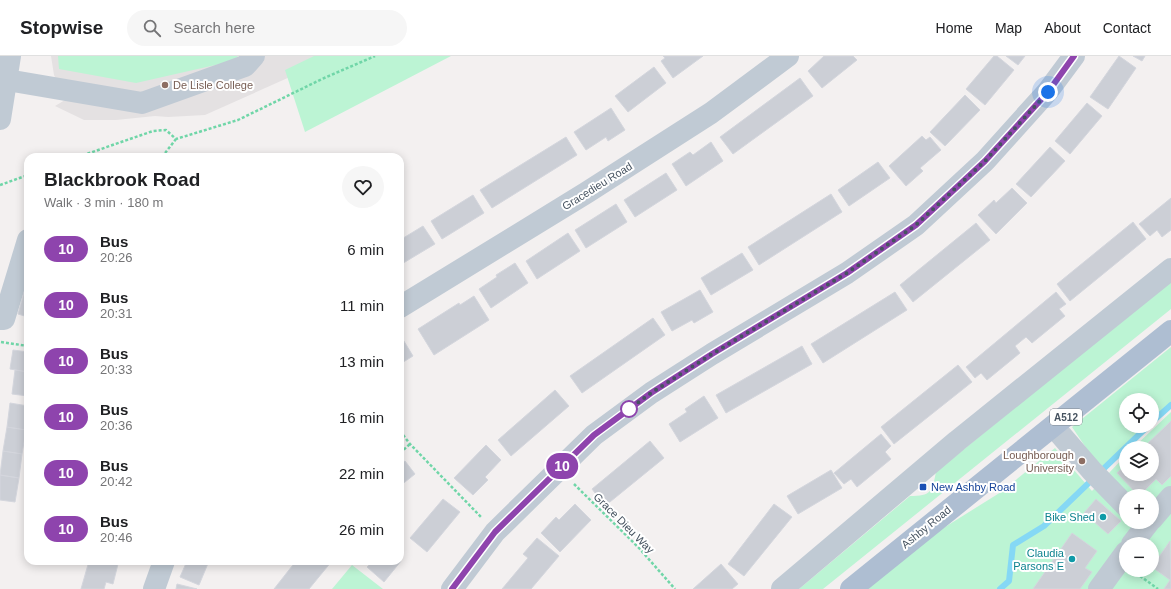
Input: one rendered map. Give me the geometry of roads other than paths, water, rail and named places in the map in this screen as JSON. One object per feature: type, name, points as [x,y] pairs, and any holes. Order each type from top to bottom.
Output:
[{"type":"main road","name":"Ashby Road","points":[[851,589],[1054,427],[1171,331]]},
{"type":"street","points":[[0,119],[10,56]]},
{"type":"street","points":[[7,80],[142,103],[245,66],[254,56]]},
{"type":"street","name":"Gracedieu Road","points":[[404,305],[586,193],[711,113],[788,56]]},
{"type":"street","points":[[452,589],[495,532],[594,435],[651,393],[712,354],[847,273],[916,225],[985,161],[1048,92],[1074,56]]},
{"type":"street","points":[[0,319],[4,319],[24,253]]},
{"type":"street","points":[[782,589],[957,441],[1171,269]]},
{"type":"street","points":[[1054,427],[1119,499]]},
{"type":"street","points":[[1159,510],[1171,497]]},
{"type":"street","points":[[1099,589],[1119,562]]},
{"type":"street","points":[[154,589],[163,565]]},
{"type":"waterway","points":[[1159,416],[1171,405]]},
{"type":"waterway","points":[[1000,589],[1009,581],[1013,545],[1044,526],[1141,433]]},
{"type":"place","name":"De Lisle College","points":[[165,85]]},
{"type":"place","name":"Loughborough University","points":[[1082,461]]},
{"type":"place","name":"New Ashby Road","points":[[923,487]]},
{"type":"place","name":"Bike Shed","points":[[1103,517]]},
{"type":"place","name":"Claudia Parsons E","points":[[1072,559]]}]
